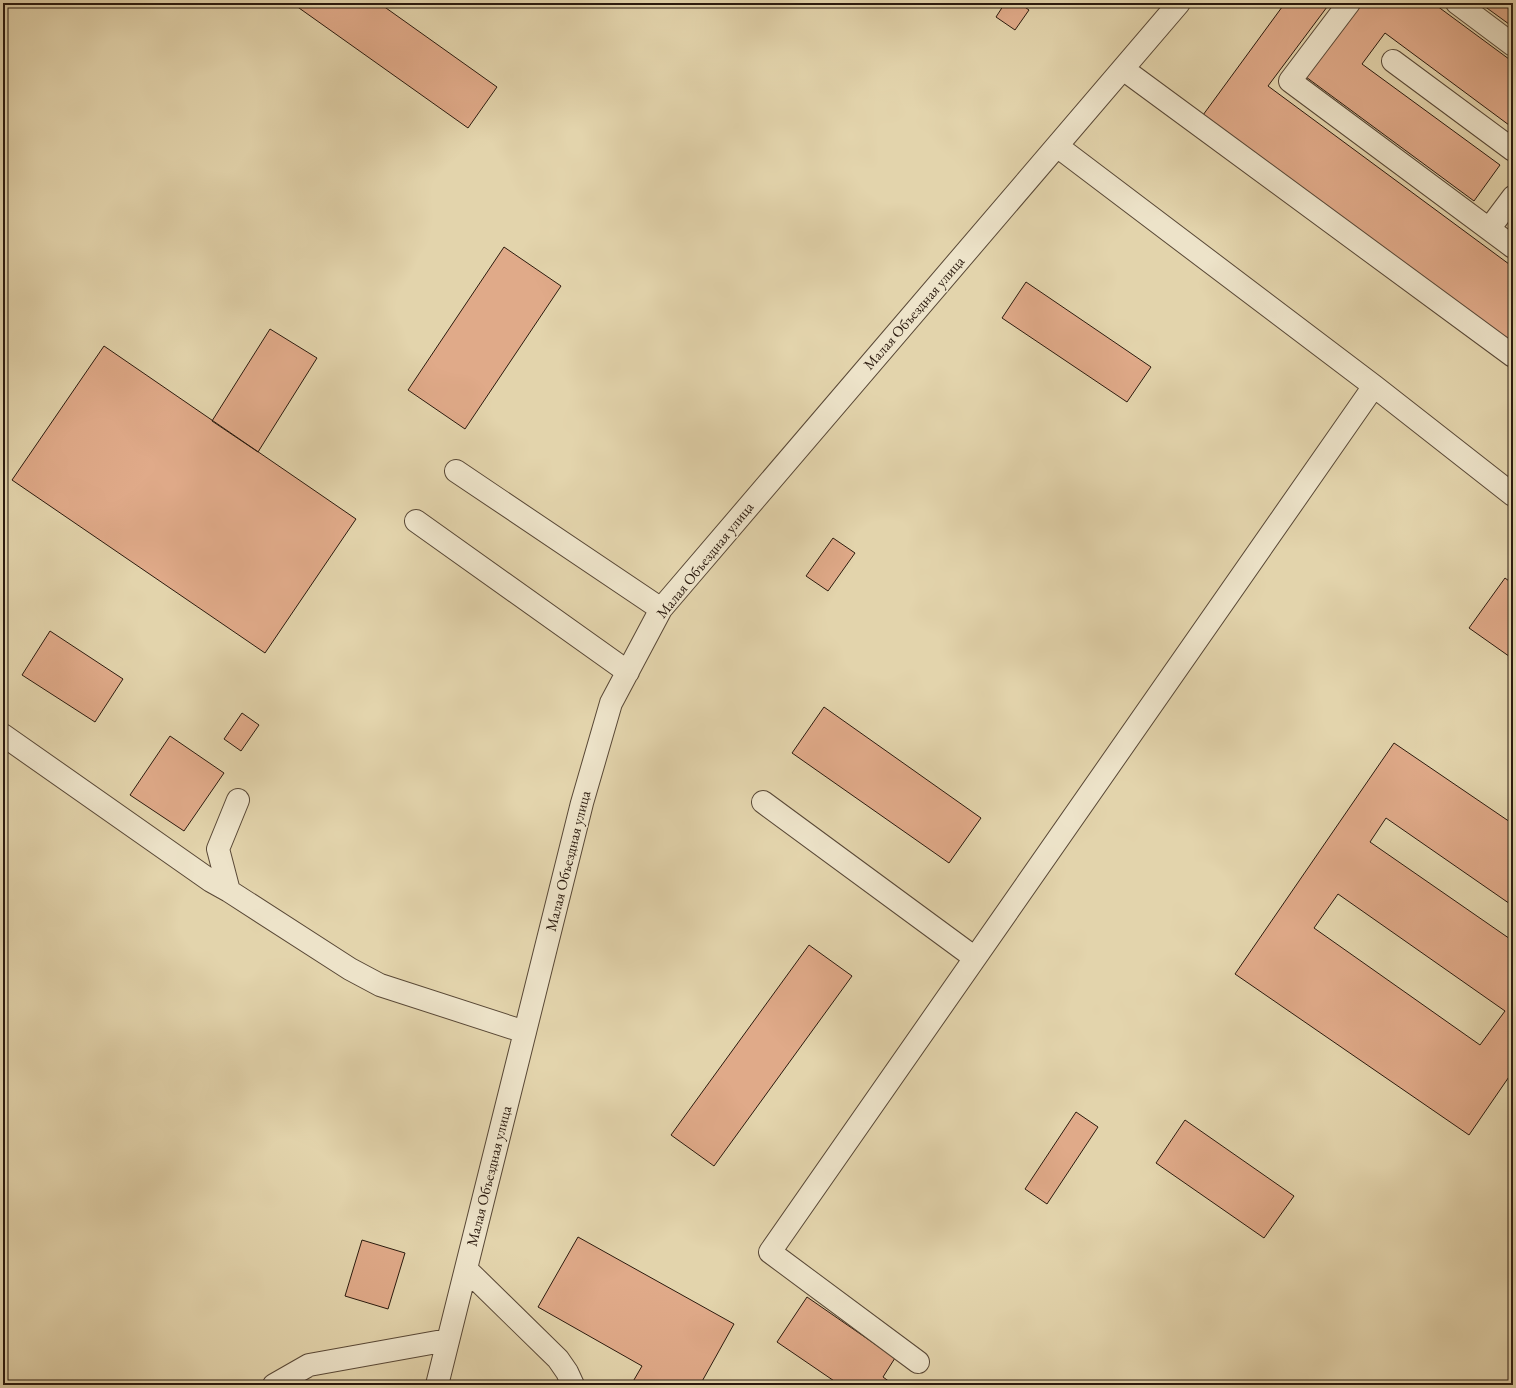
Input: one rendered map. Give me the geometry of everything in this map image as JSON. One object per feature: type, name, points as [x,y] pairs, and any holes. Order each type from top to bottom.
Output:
[{"type":"street","name":"Малая Объездная улица","points":[[437,1385],[590,775],[611,703],[661,609],[1179,3]]},
{"type":"street","points":[[1349,3],[1290,81],[1513,247]]},
{"type":"street","points":[[1457,3],[1513,45]]},
{"type":"street","points":[[1393,61],[1513,150]]},
{"type":"street","points":[[1123,69],[1513,356]]},
{"type":"street","points":[[1057,146],[1374,386],[1513,495]]},
{"type":"street","points":[[1488,229],[1513,197]]},
{"type":"street","points":[[918,1362],[770,1252],[1374,386]]},
{"type":"street","points":[[456,471],[661,609]]},
{"type":"street","points":[[416,521],[628,672]]},
{"type":"street","points":[[3,735],[205,876],[350,969],[380,985],[525,1032]]},
{"type":"street","points":[[228,891],[218,849],[238,800]]},
{"type":"street","points":[[763,802],[975,958]]},
{"type":"street","points":[[466,1270],[558,1359],[567,1372],[573,1385]]},
{"type":"street","points":[[274,1385],[309,1366],[448,1340]]},
{"type":"building","points":[[292,3],[379,3],[497,87],[468,128]]},
{"type":"building","points":[[1005,3],[1019,3],[1029,10],[1015,30],[996,17]]},
{"type":"building","points":[[1285,3],[1330,3],[1268,86],[1513,267],[1513,344],[1203,115]]},
{"type":"building","points":[[1361,3],[1433,3],[1513,62],[1513,128],[1385,33],[1362,64],[1500,165],[1474,201],[1306,77]]},
{"type":"building","points":[[1480,3],[1513,3],[1513,27]]},
{"type":"building","points":[[504,247],[561,286],[465,429],[408,390]]},
{"type":"building","points":[[1026,282],[1151,367],[1127,402],[1002,318]]},
{"type":"building","points":[[270,329],[317,358],[258,452],[212,421]]},
{"type":"building","points":[[104,346],[356,519],[265,653],[12,480]]},
{"type":"building","points":[[833,538],[855,553],[828,591],[806,576]]},
{"type":"building","points":[[1505,578],[1513,584],[1513,659],[1469,628]]},
{"type":"building","points":[[50,631],[123,679],[95,722],[22,675]]},
{"type":"building","points":[[824,707],[981,818],[949,863],[792,753]]},
{"type":"building","points":[[242,713],[259,725],[241,751],[224,739]]},
{"type":"building","points":[[170,736],[224,773],[184,831],[130,795]]},
{"type":"building","points":[[1394,743],[1513,824],[1513,906],[1386,818],[1370,842],[1513,941],[1513,1071],[1469,1135],[1235,974]],"holes":[[[1338,894],[1505,1011],[1480,1045],[1314,928]]]},
{"type":"building","points":[[809,945],[852,976],[714,1166],[671,1135]]},
{"type":"building","points":[[1076,1112],[1098,1127],[1047,1204],[1025,1189]]},
{"type":"building","points":[[1185,1120],[1294,1196],[1264,1238],[1156,1163]]},
{"type":"building","points":[[578,1237],[734,1324],[700,1385],[631,1385],[642,1366],[538,1307]]},
{"type":"building","points":[[362,1240],[405,1253],[388,1309],[345,1296]]},
{"type":"building","points":[[807,1297],[895,1358],[883,1377],[894,1385],[840,1385],[777,1342]]}]
